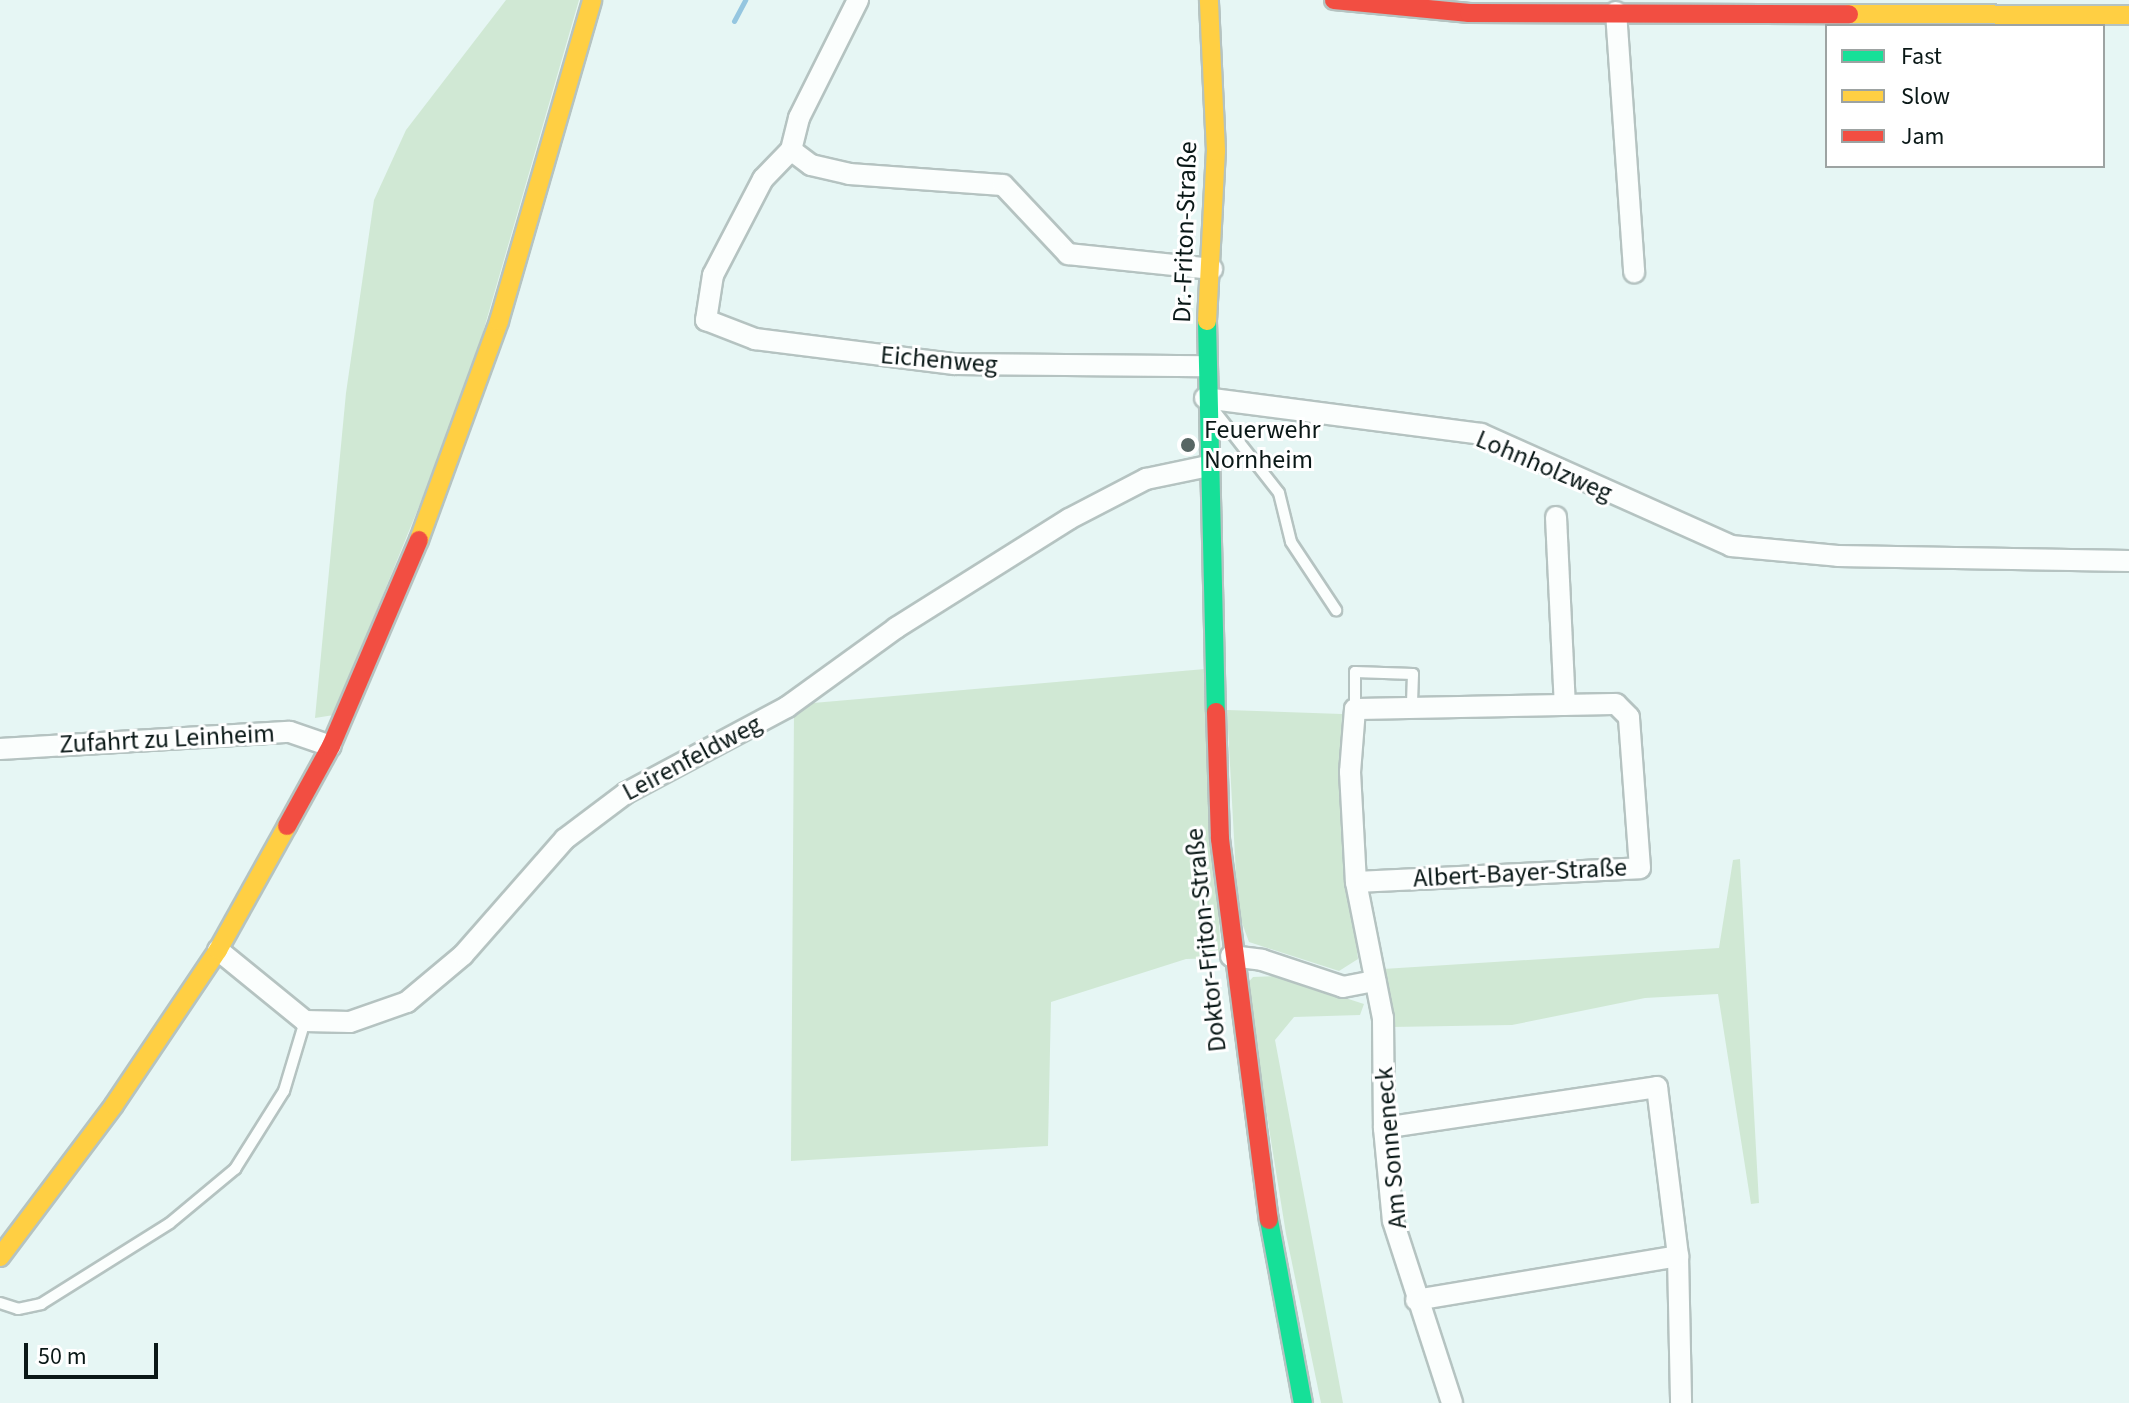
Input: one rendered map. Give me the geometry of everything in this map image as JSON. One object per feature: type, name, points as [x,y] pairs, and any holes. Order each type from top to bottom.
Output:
[{"type":"street","points":[[0,1257],[114,1105],[218,950],[331,746],[425,526],[499,321],[592,0]]},
{"type":"street","points":[[858,0],[799,118],[791,150],[811,165],[849,174],[972,179],[1003,185],[1068,254],[1212,269]]},
{"type":"street","name":"Dr.-Friton-Straße","points":[[1208,466],[1205,366],[1216,151],[1209,0]]},
{"type":"street","points":[[1334,0],[1469,13],[2129,15]]},
{"type":"street","points":[[1616,12],[1634,272]]},
{"type":"street","name":"Eichenweg","points":[[791,150],[763,179],[708,293],[706,320],[712,326],[755,339],[954,364],[1205,366]]},
{"type":"street","name":"Lohnholzweg","points":[[1205,398],[1481,434],[1731,546],[1838,556],[2129,561]]},
{"type":"street","name":"Doktor-Friton-Straße","points":[[1208,466],[1216,766],[1231,956],[1269,1235],[1303,1403]]},
{"type":"street","name":"Leirenfeldweg","points":[[305,1021],[350,1022],[407,1002],[479,939],[565,839],[626,793],[787,707],[896,628],[1069,519],[1146,479],[1208,466]]},
{"type":"street","points":[[1556,517],[1565,705]]},
{"type":"street","name":"Albert-Bayer-Straße","points":[[1355,709],[1616,704],[1629,717],[1640,868],[1356,882]]},
{"type":"street","name":"Am Sonneneck","points":[[1355,709],[1350,772],[1356,882],[1383,1018],[1384,1128],[1393,1221],[1416,1300],[1452,1403]]},
{"type":"street","name":"Zufahrt zu Leinheim","points":[[0,749],[290,732],[331,746]]},
{"type":"street","points":[[218,950],[305,1021]]},
{"type":"street","points":[[1231,956],[1262,960],[1343,987],[1375,981]]},
{"type":"street","points":[[1384,1128],[1657,1087],[1678,1256],[1681,1403]]},
{"type":"street","points":[[1416,1300],[1678,1256]]},
{"type":"lane","points":[[1205,398],[1274,484],[1291,542],[1336,610]]},
{"type":"lane","points":[[1355,709],[1355,672],[1413,674],[1412,709]]},
{"type":"lane","points":[[0,1303],[18,1309],[41,1304],[170,1223],[235,1169],[284,1091],[305,1021]]},
{"type":"green space","points":[[506,0],[579,0],[466,391],[334,715],[315,718],[346,393],[374,200],[406,130]]},
{"type":"green space","points":[[1205,669],[1221,958],[1186,959],[1051,1002],[1048,1146],[791,1161],[794,709],[812,695],[813,703]]},
{"type":"green space","points":[[1227,710],[1342,714],[1340,807],[1358,959],[1339,971],[1249,942],[1238,912]]},
{"type":"green space","points":[[1740,859],[1759,1203],[1751,1204],[1718,994],[1645,998],[1512,1025],[1391,1027],[1383,969],[1719,948],[1733,860]]},
{"type":"green space","points":[[1277,976],[1364,1004],[1360,1015],[1294,1017],[1275,1040],[1343,1403],[1321,1403],[1286,1234],[1246,985],[1253,977]]},
{"type":"waterway","points":[[734,21],[745,0]]},
{"type":"traffic: fast","points":[[1207,321],[1216,712]]},
{"type":"traffic: fast","points":[[1269,1220],[1303,1403]]},
{"type":"traffic: slow","points":[[419,540],[499,321],[592,0]]},
{"type":"traffic: slow","points":[[1207,321],[1216,151],[1209,0]]},
{"type":"traffic: slow","points":[[1849,14],[2129,15]]},
{"type":"traffic: slow","points":[[0,1257],[114,1105],[218,950],[287,826]]},
{"type":"traffic: jam","points":[[1334,0],[1469,13],[1849,14]]},
{"type":"traffic: jam","points":[[287,826],[331,746],[419,540]]},
{"type":"traffic: jam","points":[[1216,712],[1220,839],[1269,1220]]},
{"type":"place","name":"Feuerwehr Nornheim","points":[[1188,445]]}]
